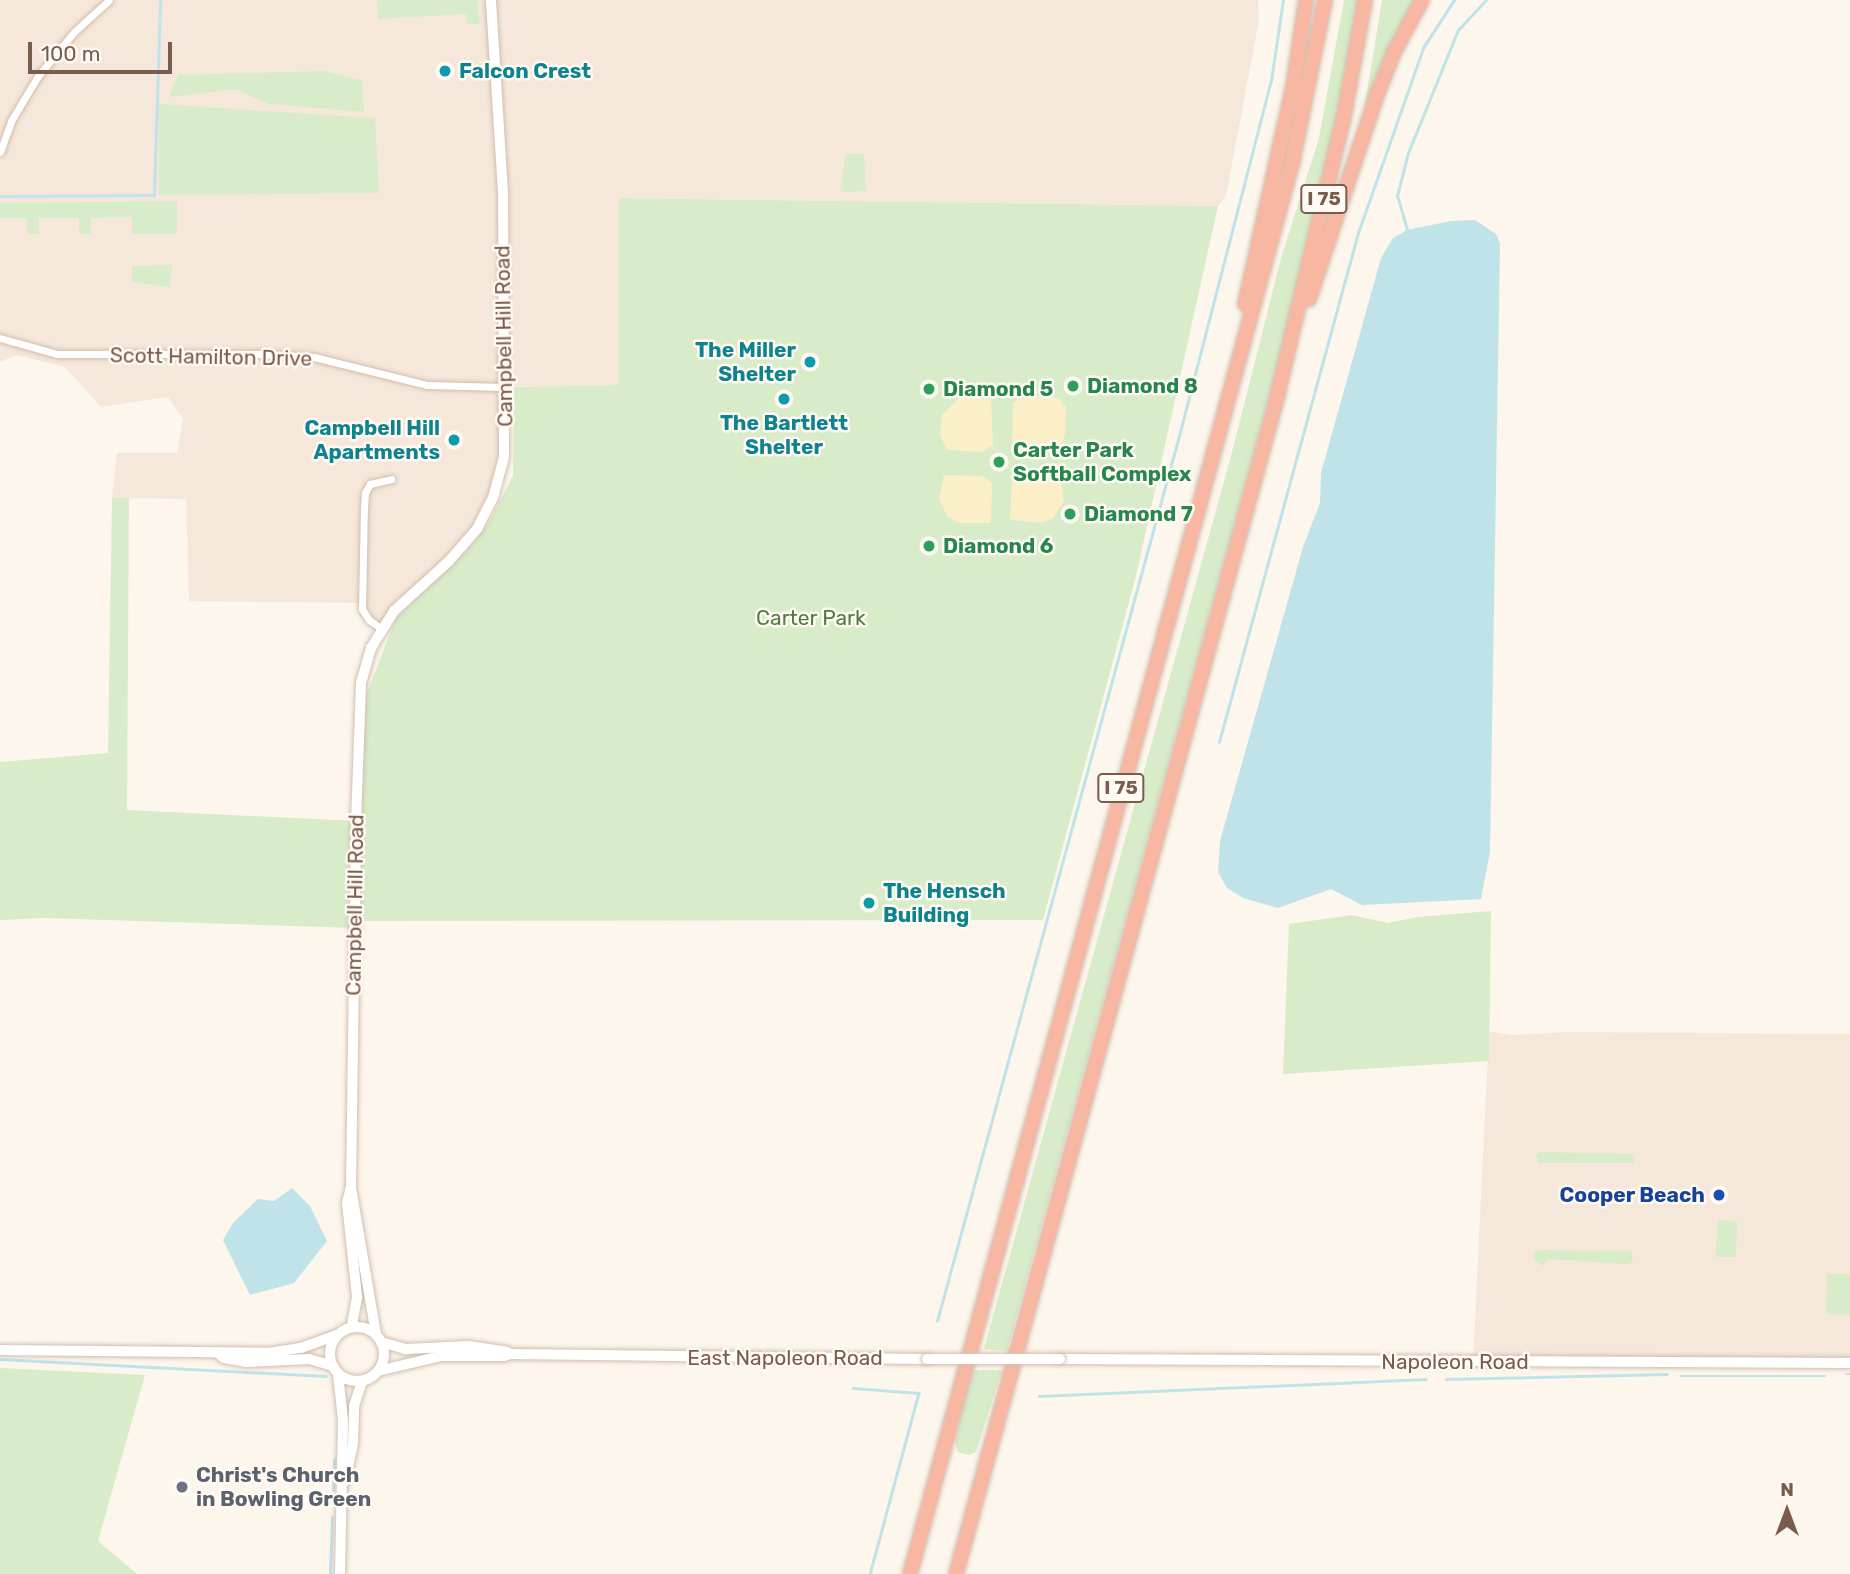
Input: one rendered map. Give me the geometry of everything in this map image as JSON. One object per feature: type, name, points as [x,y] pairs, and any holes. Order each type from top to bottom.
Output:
[{"type":"highway","points":[[1232,382],[1250,277],[1293,88],[1306,0]]},
{"type":"highway","name":"I 75","points":[[910,1574],[1293,159],[1325,0]]},
{"type":"highway","name":"I 75","points":[[956,1574],[1277,397],[1343,121],[1366,0]]},
{"type":"highway","points":[[1277,397],[1378,92],[1402,35],[1422,0]]},
{"type":"main road","name":"Campbell Hill Road","points":[[379,1338],[351,1186],[359,704],[366,662],[382,629],[401,603],[464,546],[488,511],[505,450],[503,192],[491,0]]},
{"type":"main road","name":"Campbell Hill Road","points":[[351,1186],[347,1203],[357,1297],[352,1326]]},
{"type":"main road","points":[[0,1350],[219,1354],[287,1351],[337,1335],[352,1326],[364,1327],[379,1338],[384,1354],[379,1371],[362,1381],[349,1380],[336,1370],[309,1359],[246,1362],[224,1358],[219,1354]]},
{"type":"main road","points":[[337,1335],[331,1350],[343,1420],[340,1574]]},
{"type":"main road","name":"East Napoleon Road","points":[[379,1338],[406,1349],[468,1346],[503,1350],[510,1354]]},
{"type":"main road","name":"East Napoleon Road","points":[[379,1371],[441,1356],[510,1354],[1060,1359]]},
{"type":"main road","name":"Napoleon Road","points":[[1060,1359],[1850,1363]]},
{"type":"main road","points":[[343,1483],[351,1462],[354,1406],[362,1381]]},
{"type":"street","points":[[0,152],[11,121],[38,76],[74,32],[109,0]]},
{"type":"street","name":"Scott Hamilton Drive","points":[[0,338],[57,354],[259,354],[314,357],[427,385],[504,387]]},
{"type":"street","points":[[382,629],[369,620],[362,609],[364,508],[365,493],[370,484],[391,479]]},
{"type":"shaded area","points":[[0,0],[1258,0],[1259,20],[1226,196],[1218,206],[619,198],[619,385],[504,387],[506,443],[488,511],[382,629],[369,620],[361,603],[189,601],[186,499],[112,498],[117,453],[177,453],[183,419],[168,397],[101,407],[65,367],[16,355],[0,362]]},
{"type":"shaded area","points":[[1489,1031],[1511,1035],[1569,1032],[1850,1034],[1850,1363],[1473,1362]]},
{"type":"green space","points":[[377,0],[477,0],[480,24],[467,24],[466,14],[378,19]]},
{"type":"green space","points":[[1344,0],[1365,0],[1301,282],[1007,1351],[984,1349],[1231,456],[1281,258],[1319,138]]},
{"type":"green space","points":[[1382,0],[1415,0],[1387,52],[1364,110]]},
{"type":"green space","points":[[324,71],[362,80],[364,112],[269,104],[235,89],[169,97],[178,75]]},
{"type":"green space","points":[[159,104],[375,118],[379,193],[159,195]]},
{"type":"green space","points":[[846,154],[864,154],[866,191],[840,192]]},
{"type":"green space","name":"Carter Park","points":[[619,198],[1218,206],[1136,576],[1043,920],[361,921],[361,783],[366,696],[395,620],[427,586],[464,554],[488,524],[513,476],[514,387],[619,385]]},
{"type":"green space","points":[[177,201],[177,234],[132,234],[132,217],[91,218],[91,234],[79,234],[79,218],[39,218],[39,234],[27,234],[27,218],[0,218],[0,203]]},
{"type":"green space","points":[[172,265],[170,287],[132,282],[132,266]]},
{"type":"green space","points":[[112,498],[129,498],[127,810],[356,821],[354,928],[43,918],[0,920],[0,762],[108,753]]},
{"type":"green space","points":[[1491,911],[1489,1061],[1283,1074],[1289,924],[1352,915],[1388,923],[1418,917]]},
{"type":"green space","points":[[1536,1154],[1632,1154],[1635,1163],[1538,1163]]},
{"type":"green space","points":[[1717,1220],[1737,1221],[1736,1257],[1716,1257]]},
{"type":"green space","points":[[1538,1250],[1631,1251],[1633,1256],[1632,1262],[1627,1264],[1547,1259],[1544,1266],[1535,1261],[1533,1253]]},
{"type":"green space","points":[[1827,1274],[1850,1274],[1850,1315],[1826,1314]]},
{"type":"green space","points":[[0,1368],[145,1375],[98,1541],[137,1574],[0,1574]]},
{"type":"green space","points":[[970,1370],[1002,1370],[976,1452],[969,1455],[958,1452],[955,1443]]},
{"type":"sand","points":[[1048,396],[1059,399],[1066,407],[1065,434],[1059,451],[1022,449],[1012,442],[1013,402],[1026,397]]},
{"type":"sand","points":[[959,398],[991,399],[993,445],[982,452],[947,450],[940,435],[942,415]]},
{"type":"sand","points":[[1023,474],[1060,476],[1064,501],[1053,518],[1041,523],[1010,520],[1012,480]]},
{"type":"sand","points":[[944,475],[982,476],[992,483],[991,523],[960,523],[948,517],[939,499]]},
{"type":"water","points":[[1475,220],[1496,234],[1500,244],[1490,852],[1481,899],[1362,905],[1331,889],[1278,908],[1243,898],[1227,888],[1218,872],[1220,841],[1303,547],[1320,503],[1321,473],[1381,258],[1393,238],[1407,230],[1451,221]]},
{"type":"water","points":[[292,1188],[310,1206],[327,1241],[294,1283],[250,1295],[223,1240],[233,1223],[258,1199],[274,1201]]},
{"type":"waterway","points":[[0,196],[154,195],[160,0]]},
{"type":"waterway","points":[[937,1321],[1179,436],[1271,81],[1283,0]]},
{"type":"waterway","points":[[1219,742],[1358,233],[1423,48],[1454,0]]},
{"type":"waterway","points":[[1407,230],[1397,196],[1408,153],[1458,30],[1486,0]]},
{"type":"waterway","points":[[0,1359],[326,1376]]},
{"type":"waterway","points":[[1446,1379],[1667,1374]]},
{"type":"waterway","points":[[1680,1376],[1825,1376]]},
{"type":"waterway","points":[[1039,1396],[1426,1379]]},
{"type":"waterway","points":[[853,1388],[919,1393],[870,1574]]},
{"type":"waterway","points":[[333,1490],[334,1460]]},
{"type":"waterway","points":[[330,1574],[332,1517]]},
{"type":"place","name":"Falcon Crest","points":[[445,71]]},
{"type":"place","name":"The Miller Shelter","points":[[810,362]]},
{"type":"place","name":"Diamond 8","points":[[1073,386]]},
{"type":"place","name":"Diamond 5","points":[[929,389]]},
{"type":"place","name":"The Bartlett Shelter","points":[[784,399]]},
{"type":"place","name":"Campbell Hill Apartments","points":[[454,440]]},
{"type":"place","name":"Carter Park Softball Complex","points":[[999,462]]},
{"type":"place","name":"Diamond 7","points":[[1070,514]]},
{"type":"place","name":"Diamond 6","points":[[929,546]]},
{"type":"place","name":"The Hensch Building","points":[[869,903]]},
{"type":"place","name":"Cooper Beach","points":[[1719,1195]]},
{"type":"place","name":"Christ's Church in Bowling Green","points":[[182,1487]]}]
